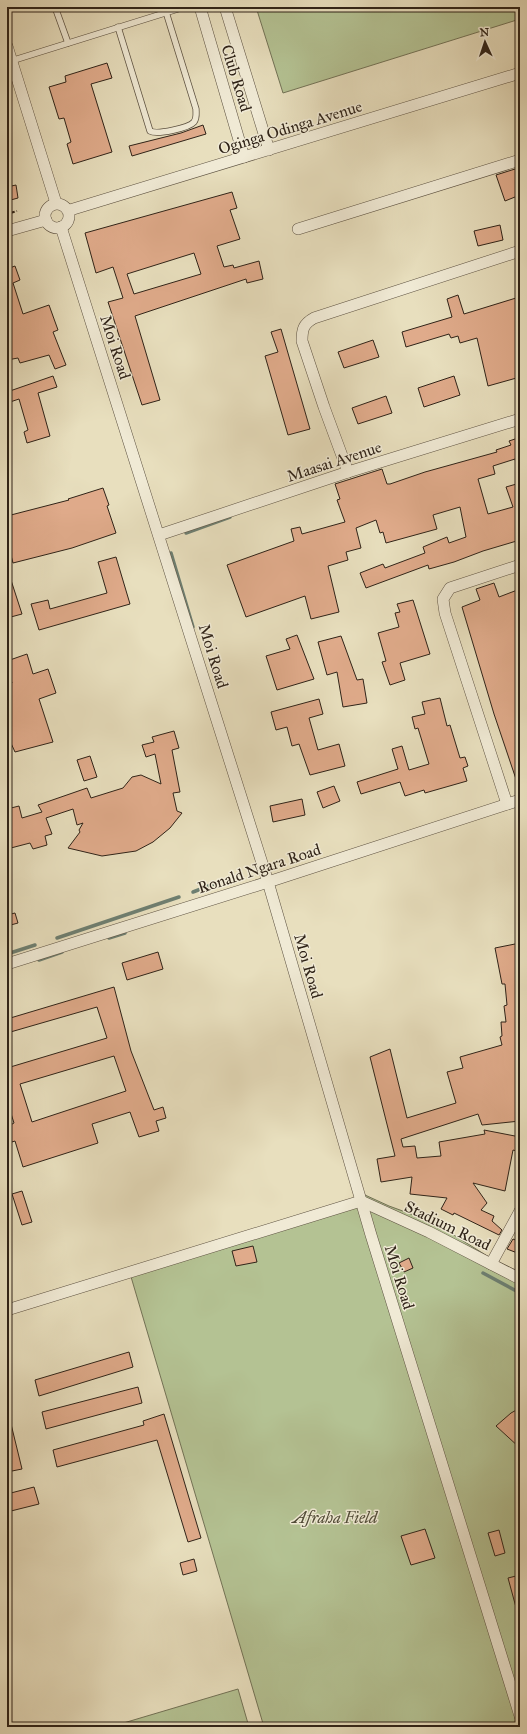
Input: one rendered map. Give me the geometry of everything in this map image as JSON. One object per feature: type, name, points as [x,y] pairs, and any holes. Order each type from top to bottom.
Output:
[{"type":"street","name":"Club Road","points":[[200,7],[244,157]]},
{"type":"street","name":"Club Road","points":[[225,7],[269,150]]},
{"type":"street","points":[[7,46],[56,203]]},
{"type":"street","name":"Oginga Odinga Avenue","points":[[70,210],[520,73]]},
{"type":"street","points":[[298,228],[520,160]]},
{"type":"street","points":[[56,203],[64,205],[70,210],[69,221],[61,227],[54,228],[46,220],[46,212],[48,207],[56,203]]},
{"type":"street","points":[[7,231],[46,220]]},
{"type":"street","name":"Moi Road","points":[[61,227],[268,882],[361,1201],[443,1472],[520,1716]]},
{"type":"street","points":[[348,472],[302,341],[302,330],[306,323],[314,318],[520,251]]},
{"type":"street","name":"Maasai Avenue","points":[[159,535],[348,472],[520,419]]},
{"type":"street","points":[[507,804],[445,613],[443,598],[450,588],[520,565]]},
{"type":"street","name":"Ronald Ngara Road","points":[[7,964],[268,882],[520,800]]},
{"type":"street","points":[[7,1310],[361,1201]]},
{"type":"street","name":"Stadium Road","points":[[361,1201],[429,1232],[520,1279]]},
{"type":"street","points":[[491,1264],[520,1212]]},
{"type":"lane","points":[[55,7],[68,43]]},
{"type":"lane","points":[[11,60],[184,7]]},
{"type":"lane","points":[[118,28],[150,131],[158,133],[186,126],[192,124],[195,120],[196,109],[166,12]]},
{"type":"path","points":[[7,214],[17,211]]},
{"type":"green space","points":[[256,7],[520,7],[520,19],[283,93]]},
{"type":"green space","name":"Afraha Field","points":[[365,1195],[389,1206],[433,1222],[492,1259],[520,1272],[520,1727],[264,1727],[129,1270]]},
{"type":"green space","points":[[238,1689],[249,1727],[110,1727]]},
{"type":"building","points":[[107,63],[112,78],[91,84],[112,152],[73,164],[67,144],[71,142],[64,118],[59,119],[49,87],[66,82],[65,76]]},
{"type":"building","points":[[203,125],[206,134],[132,156],[129,146],[181,133]]},
{"type":"building","points":[[515,169],[520,184],[520,195],[505,201],[496,175]]},
{"type":"building","points":[[16,185],[18,198],[7,201],[7,187]]},
{"type":"building","points":[[232,192],[237,208],[230,210],[240,239],[217,246],[224,267],[233,265],[234,268],[259,261],[263,279],[247,283],[246,279],[135,316],[160,400],[142,405],[108,302],[123,298],[113,267],[96,273],[85,233]],"holes":[[[194,253],[201,274],[134,294],[127,274]]]},
{"type":"building","points":[[500,225],[503,240],[478,246],[474,231]]},
{"type":"building","points":[[15,266],[20,280],[13,283],[23,314],[49,305],[58,330],[53,332],[66,365],[55,369],[49,355],[20,363],[18,358],[7,360],[7,269]]},
{"type":"building","points":[[458,295],[464,314],[516,298],[520,312],[520,331],[516,332],[520,346],[520,377],[488,386],[477,338],[460,343],[458,336],[451,338],[449,334],[406,347],[402,332],[452,317],[447,299]]},
{"type":"building","points":[[281,329],[310,429],[288,435],[265,356],[278,352],[271,332]]},
{"type":"building","points":[[373,340],[379,357],[344,368],[338,352]]},
{"type":"building","points":[[53,376],[57,387],[38,393],[50,436],[27,443],[24,432],[28,430],[19,399],[7,403],[7,392]]},
{"type":"building","points":[[454,376],[460,395],[424,407],[418,388]]},
{"type":"building","points":[[386,396],[392,413],[358,424],[352,408]]},
{"type":"building","points":[[518,438],[520,443],[520,468],[517,468],[515,459],[493,466],[495,474],[478,479],[488,514],[513,507],[506,487],[520,483],[520,540],[429,569],[428,565],[366,588],[360,573],[383,564],[385,568],[425,553],[423,547],[447,537],[449,543],[466,537],[460,507],[433,515],[437,529],[386,543],[383,532],[380,533],[376,520],[356,528],[361,548],[346,552],[348,560],[328,566],[339,612],[311,619],[305,596],[246,617],[227,565],[294,541],[291,529],[300,527],[302,534],[345,522],[337,500],[340,499],[335,484],[382,469],[387,484],[390,484],[425,472],[497,452],[496,450],[511,445],[509,441]]},
{"type":"building","points":[[103,488],[116,533],[72,548],[13,563],[7,540],[7,516],[69,500],[68,499]]},
{"type":"building","points":[[116,557],[130,604],[39,630],[31,604],[48,600],[50,609],[107,593],[98,562]]},
{"type":"building","points":[[7,574],[9,574],[22,614],[7,618]]},
{"type":"building","points":[[494,583],[499,597],[520,589],[520,785],[518,785],[494,714],[462,607],[480,600],[476,589]]},
{"type":"building","points":[[413,600],[430,654],[400,663],[405,680],[390,685],[382,662],[386,661],[378,633],[399,627],[395,613],[400,612],[397,604]]},
{"type":"building","points":[[297,635],[314,679],[277,690],[266,656],[290,649],[286,639]]},
{"type":"building","points":[[341,636],[357,680],[363,679],[367,703],[343,707],[337,672],[327,675],[318,642]]},
{"type":"building","points":[[27,654],[33,674],[48,669],[56,693],[39,699],[53,742],[15,752],[10,741],[7,742],[7,685],[12,683],[7,667],[7,661]]},
{"type":"building","points":[[440,698],[447,726],[450,725],[460,758],[465,757],[468,766],[463,768],[467,781],[425,793],[424,790],[405,796],[400,782],[361,794],[357,782],[398,769],[392,749],[402,746],[409,770],[429,764],[418,728],[415,729],[412,717],[425,714],[422,702]]},
{"type":"building","points":[[319,699],[323,714],[309,718],[318,750],[339,744],[345,766],[310,775],[299,744],[292,746],[287,727],[276,730],[271,712]]},
{"type":"building","points":[[174,731],[179,748],[172,750],[180,792],[173,793],[177,811],[182,813],[170,828],[153,842],[136,851],[102,856],[68,848],[80,832],[79,830],[83,823],[77,825],[73,809],[46,818],[52,834],[45,836],[47,845],[33,849],[30,843],[7,849],[7,809],[19,806],[22,818],[42,812],[38,805],[87,788],[91,798],[123,788],[132,777],[141,775],[161,784],[155,754],[146,757],[142,745],[154,742],[152,737]]},
{"type":"building","points":[[90,756],[97,777],[84,781],[77,760]]},
{"type":"building","points":[[334,786],[340,801],[323,808],[317,792]]},
{"type":"building","points":[[302,799],[305,815],[273,822],[270,806]]},
{"type":"building","points":[[15,913],[18,923],[7,926],[7,915]]},
{"type":"building","points":[[520,943],[520,1121],[482,1125],[478,1114],[401,1139],[403,1147],[415,1146],[417,1158],[441,1156],[439,1142],[485,1134],[484,1130],[520,1137],[520,1152],[513,1150],[505,1191],[473,1183],[487,1203],[481,1210],[494,1216],[492,1221],[502,1230],[499,1235],[454,1213],[453,1215],[441,1209],[447,1198],[410,1194],[412,1177],[381,1182],[377,1159],[395,1156],[370,1057],[390,1049],[407,1118],[456,1103],[447,1072],[463,1068],[460,1057],[502,1045],[500,1037],[502,1036],[501,1022],[506,1022],[504,1006],[507,1005],[505,984],[502,984],[495,948]]},
{"type":"building","points":[[158,952],[163,969],[127,980],[122,963]]},
{"type":"building","points":[[114,987],[131,1051],[154,1110],[163,1107],[166,1118],[156,1121],[159,1131],[139,1137],[130,1112],[92,1124],[98,1143],[23,1167],[15,1141],[12,1142],[7,1127],[14,1123],[7,1101],[7,1068],[107,1038],[97,1007],[7,1033],[7,1019]],"holes":[[[114,1056],[126,1091],[32,1122],[20,1084]]]},
{"type":"building","points":[[22,1191],[32,1222],[22,1225],[12,1194]]},
{"type":"building","points":[[513,1239],[520,1242],[520,1254],[507,1249]]},
{"type":"building","points":[[253,1246],[257,1262],[236,1266],[232,1251]]},
{"type":"building","points":[[409,1258],[413,1268],[404,1272],[399,1263]]},
{"type":"building","points":[[129,1352],[133,1367],[39,1396],[35,1380]]},
{"type":"building","points":[[138,1387],[142,1403],[46,1429],[42,1412]]},
{"type":"building","points":[[520,1408],[520,1448],[496,1426],[511,1413]]},
{"type":"building","points":[[164,1414],[201,1538],[188,1542],[157,1440],[57,1467],[53,1450],[144,1425],[143,1421]]},
{"type":"building","points":[[7,1424],[11,1424],[22,1469],[7,1472]]},
{"type":"building","points":[[34,1487],[39,1504],[7,1512],[7,1494]]},
{"type":"building","points":[[425,1529],[435,1558],[411,1565],[401,1536]]},
{"type":"building","points":[[499,1530],[505,1553],[495,1556],[488,1533]]},
{"type":"building","points":[[194,1559],[197,1571],[183,1575],[180,1563]]},
{"type":"building","points":[[520,1575],[520,1610],[517,1611],[508,1578]]},
{"type":"waterway","points":[[186,533],[230,517]]},
{"type":"waterway","points":[[171,553],[193,627]]},
{"type":"waterway","points":[[193,892],[224,880]]},
{"type":"waterway","points":[[57,938],[179,897]]},
{"type":"waterway","points":[[109,938],[125,933]]},
{"type":"waterway","points":[[7,954],[35,945]]},
{"type":"waterway","points":[[39,960],[62,952]]},
{"type":"waterway","points":[[483,1273],[520,1293]]}]
